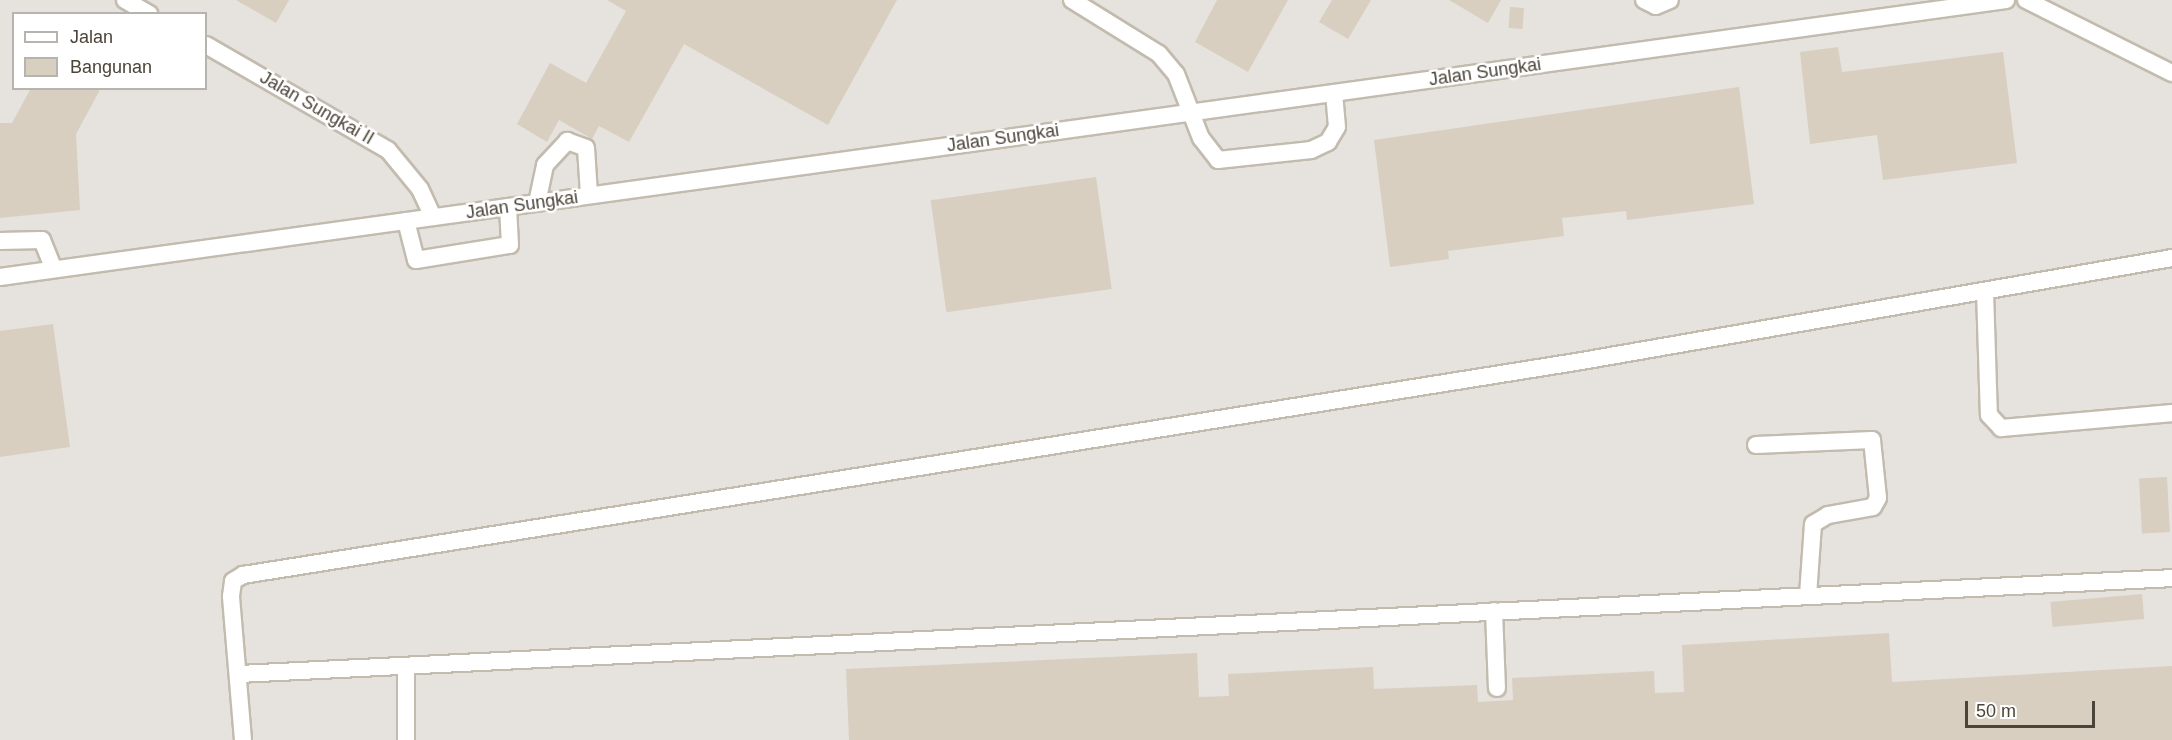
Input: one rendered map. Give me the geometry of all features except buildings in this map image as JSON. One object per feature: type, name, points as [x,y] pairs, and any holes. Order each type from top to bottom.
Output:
[{"type":"street","points":[[125,0],[146,12]]},
{"type":"street","points":[[1072,0],[1159,54],[1176,74],[1209,152],[1218,160],[1311,150],[1328,142],[1337,128],[1334,93]]},
{"type":"street","points":[[1644,0],[1656,6],[1670,0]]},
{"type":"street","name":"Jalan Sungkai","points":[[0,277],[2006,0]]},
{"type":"street","points":[[2026,0],[2172,73]]},
{"type":"street","name":"Jalan Sungkai II","points":[[207,46],[388,150],[420,189],[433,217]]},
{"type":"street","points":[[537,203],[545,165],[567,141],[586,148],[589,195]]},
{"type":"street","points":[[405,221],[416,260],[510,245],[507,207]]},
{"type":"street","points":[[0,241],[42,240],[54,269]]},
{"type":"street","points":[[243,740],[231,596],[233,581],[243,575],[1576,362],[2172,258]]},
{"type":"street","points":[[1984,291],[1989,415],[2001,428],[2172,414]]},
{"type":"street","points":[[1756,445],[1872,440],[1878,498],[1873,507],[1828,515],[1813,524],[1808,595]]},
{"type":"street","points":[[238,674],[2172,578]]},
{"type":"street","points":[[1494,611],[1497,688]]},
{"type":"street","points":[[406,666],[406,740]]},
{"type":"shaded area","points":[[0,0],[2172,0],[2172,740],[0,740]]}]
